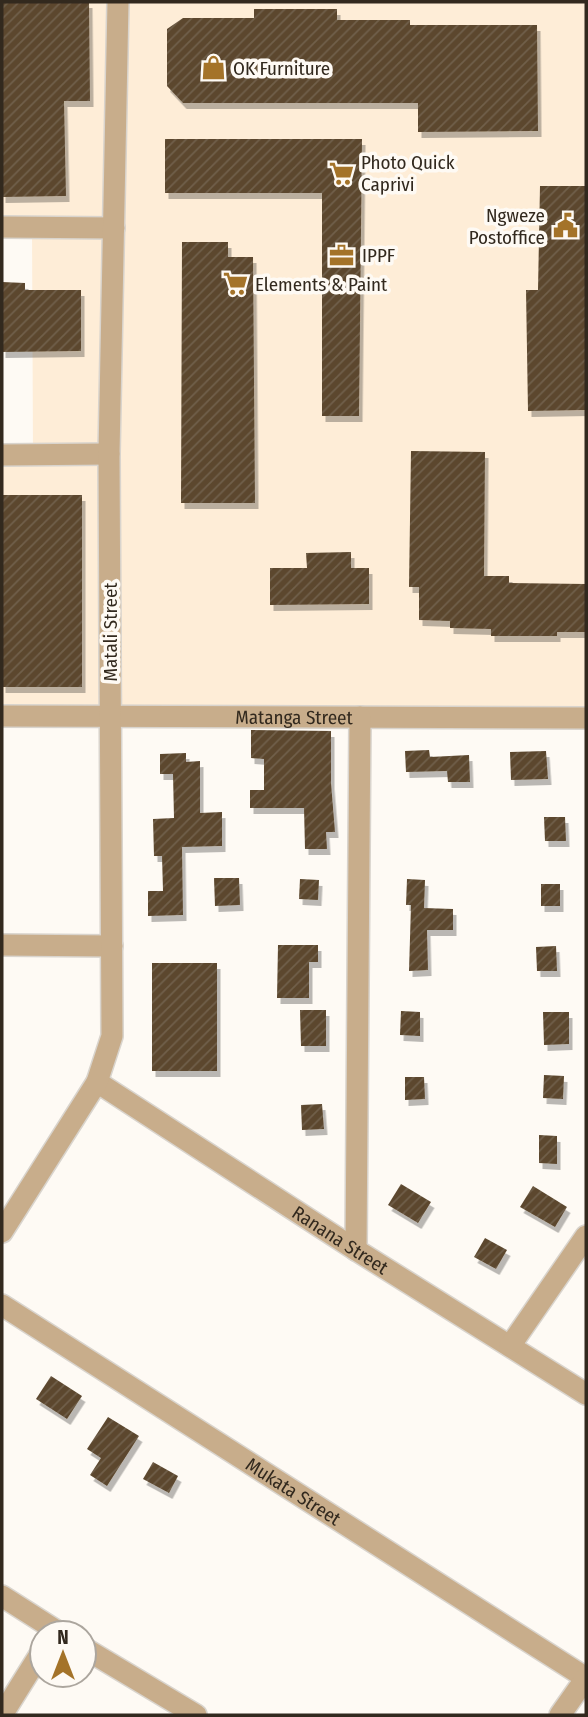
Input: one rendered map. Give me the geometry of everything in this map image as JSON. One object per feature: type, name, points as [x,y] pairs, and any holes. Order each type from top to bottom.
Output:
[{"type":"street","name":"Matali Street","points":[[2,1232],[97,1082],[112,1036],[109,454],[118,2]]},
{"type":"street","points":[[2,227],[114,228]]},
{"type":"street","points":[[2,455],[109,454]]},
{"type":"street","name":"Matanga Street","points":[[2,716],[586,718]]},
{"type":"street","points":[[356,1250],[360,717]]},
{"type":"street","points":[[2,946],[112,946]]},
{"type":"street","name":"Ranana Street","points":[[97,1082],[356,1250],[586,1394]]},
{"type":"street","points":[[510,1346],[586,1236]]},
{"type":"street","name":"Mukata Street","points":[[2,1305],[586,1678]]},
{"type":"street","points":[[2,1596],[36,1619]]},
{"type":"street","points":[[98,1656],[196,1715]]},
{"type":"street","points":[[2,1715],[28,1673]]},
{"type":"street","points":[[560,1715],[586,1678]]},
{"type":"shaded area","points":[[2,2],[586,2],[586,718],[2,716],[2,455],[33,454],[32,228],[2,227]]},
{"type":"building","points":[[3,2],[89,2],[90,101],[64,101],[66,196],[2,197]]},
{"type":"building","points":[[254,9],[337,9],[337,20],[410,20],[410,25],[537,25],[538,131],[418,132],[418,103],[183,103],[167,86],[167,29],[183,18],[254,18]]},
{"type":"building","points":[[165,139],[362,139],[359,416],[322,416],[322,193],[165,193]]},
{"type":"building","points":[[540,186],[586,186],[586,410],[528,411],[526,290],[538,290]]},
{"type":"building","points":[[182,242],[228,242],[228,257],[253,257],[255,503],[181,503]]},
{"type":"building","points":[[2,282],[25,283],[25,290],[81,290],[81,351],[2,352]]},
{"type":"building","points":[[411,451],[485,452],[484,576],[509,576],[509,583],[586,584],[586,632],[557,632],[557,636],[491,636],[491,629],[450,628],[450,621],[419,620],[419,587],[409,587]]},
{"type":"building","points":[[2,495],[82,495],[82,687],[2,687]]},
{"type":"building","points":[[351,552],[351,568],[369,568],[369,604],[270,605],[270,568],[307,568],[306,553]]},
{"type":"building","points":[[251,730],[331,731],[335,832],[326,832],[327,849],[305,849],[304,808],[250,808],[250,790],[264,790],[264,759],[251,758]]},
{"type":"building","points":[[429,750],[430,757],[469,755],[470,782],[448,782],[447,771],[406,772],[405,751]]},
{"type":"building","points":[[546,751],[548,779],[511,780],[510,752]]},
{"type":"building","points":[[186,753],[186,762],[200,761],[200,813],[222,812],[222,846],[182,847],[183,915],[148,916],[148,891],[163,891],[162,856],[154,856],[153,819],[174,818],[173,774],[160,774],[160,754]]},
{"type":"building","points":[[544,817],[565,817],[566,841],[545,841]]},
{"type":"building","points":[[214,878],[239,878],[240,905],[215,906]]},
{"type":"building","points":[[300,879],[319,880],[318,900],[299,899]]},
{"type":"building","points":[[407,879],[425,880],[424,908],[453,909],[453,930],[427,930],[428,970],[409,971],[411,905],[406,905]]},
{"type":"building","points":[[541,884],[560,884],[560,906],[541,906]]},
{"type":"building","points":[[278,945],[318,945],[318,962],[309,962],[309,998],[277,998]]},
{"type":"building","points":[[556,946],[557,971],[537,971],[536,947]]},
{"type":"building","points":[[152,963],[217,963],[217,1071],[152,1071]]},
{"type":"building","points":[[300,1010],[326,1010],[326,1046],[301,1046]]},
{"type":"building","points":[[401,1011],[420,1012],[420,1036],[400,1035]]},
{"type":"building","points":[[543,1012],[569,1012],[569,1044],[544,1045]]},
{"type":"building","points":[[544,1075],[564,1076],[563,1099],[543,1098]]},
{"type":"building","points":[[405,1077],[424,1077],[425,1099],[405,1100]]},
{"type":"building","points":[[322,1104],[324,1129],[302,1130],[301,1105]]},
{"type":"building","points":[[539,1135],[557,1136],[557,1164],[539,1163]]},
{"type":"building","points":[[401,1184],[431,1202],[418,1223],[388,1205]]},
{"type":"building","points":[[533,1186],[567,1207],[555,1227],[520,1207]]},
{"type":"building","points":[[485,1238],[507,1250],[496,1269],[474,1257]]},
{"type":"building","points":[[51,1376],[82,1396],[67,1419],[36,1399]]},
{"type":"building","points":[[108,1417],[139,1436],[107,1486],[90,1475],[101,1458],[87,1449]]},
{"type":"building","points":[[153,1462],[178,1476],[169,1493],[143,1479]]},
{"type":"place","name":"OK Furniture","points":[[213,68]]},
{"type":"place","name":"Photo Quick Caprivi","points":[[341,173]]},
{"type":"place","name":"Ngweze Postoffice","points":[[565,226]]},
{"type":"place","name":"IPPF","points":[[342,255]]},
{"type":"place","name":"Elements & Paint","points":[[235,284]]}]
